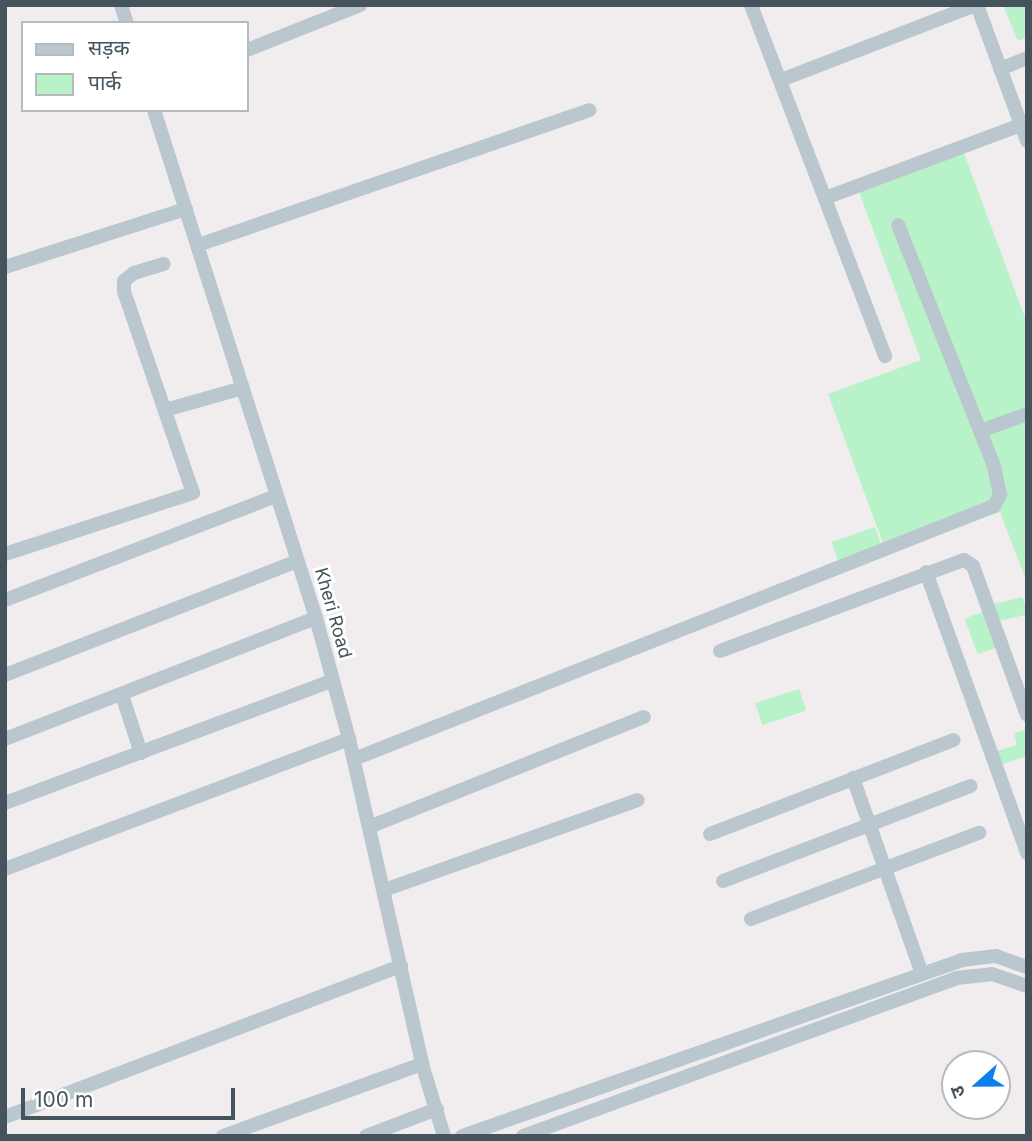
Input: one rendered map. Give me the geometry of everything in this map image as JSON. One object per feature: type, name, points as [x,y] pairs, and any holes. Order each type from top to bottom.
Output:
[{"type":"street","points":[[248,50],[360,5]]},
{"type":"street","points":[[751,5],[828,197],[885,356]]},
{"type":"street","points":[[782,80],[976,5],[1027,141]]},
{"type":"street","points":[[1000,69],[1027,58]]},
{"type":"street","points":[[198,245],[589,110]]},
{"type":"street","name":"Kheri Road","points":[[155,112],[316,618],[354,759],[422,1064],[444,1136]]},
{"type":"street","points":[[828,197],[1021,125]]},
{"type":"street","points":[[5,267],[186,208]]},
{"type":"street","points":[[354,759],[994,506],[1000,488],[898,225]]},
{"type":"street","points":[[5,554],[193,493],[124,281],[164,264]]},
{"type":"street","points":[[165,410],[243,388]]},
{"type":"street","points":[[980,431],[1027,414]]},
{"type":"street","points":[[5,600],[276,496]]},
{"type":"street","points":[[720,651],[959,560],[973,566],[1027,715]]},
{"type":"street","points":[[5,674],[298,561]]},
{"type":"street","points":[[926,572],[1027,853]]},
{"type":"street","points":[[5,740],[316,618]]},
{"type":"street","points":[[5,803],[332,681]]},
{"type":"street","points":[[122,695],[141,753]]},
{"type":"street","points":[[369,827],[644,717]]},
{"type":"street","points":[[5,869],[349,739]]},
{"type":"street","points":[[710,834],[953,740]]},
{"type":"street","points":[[853,778],[922,974]]},
{"type":"street","points":[[723,881],[970,786]]},
{"type":"street","points":[[383,890],[638,800]]},
{"type":"street","points":[[751,919],[979,833]]},
{"type":"street","points":[[462,1136],[979,956],[996,956],[1027,967]]},
{"type":"street","points":[[5,1116],[401,966]]},
{"type":"street","points":[[523,1136],[956,978],[992,974],[1027,986]]},
{"type":"street","points":[[223,1136],[422,1064]]},
{"type":"street","points":[[366,1136],[437,1109]]},
{"type":"green space","points":[[1003,5],[1027,5],[1027,37],[1018,41]]},
{"type":"green space","points":[[964,153],[1027,323],[1027,583],[1000,512],[887,554],[828,394],[921,360],[859,192]]},
{"type":"green space","points":[[875,527],[882,547],[838,562],[832,542]]},
{"type":"green space","points":[[1023,597],[1027,615],[997,622],[993,604]]},
{"type":"green space","points":[[991,609],[1004,645],[978,654],[965,619]]},
{"type":"green space","points":[[799,689],[806,711],[762,725],[755,703]]},
{"type":"green space","points":[[1027,729],[1027,756],[994,767],[990,753],[1017,745],[1014,733]]}]
